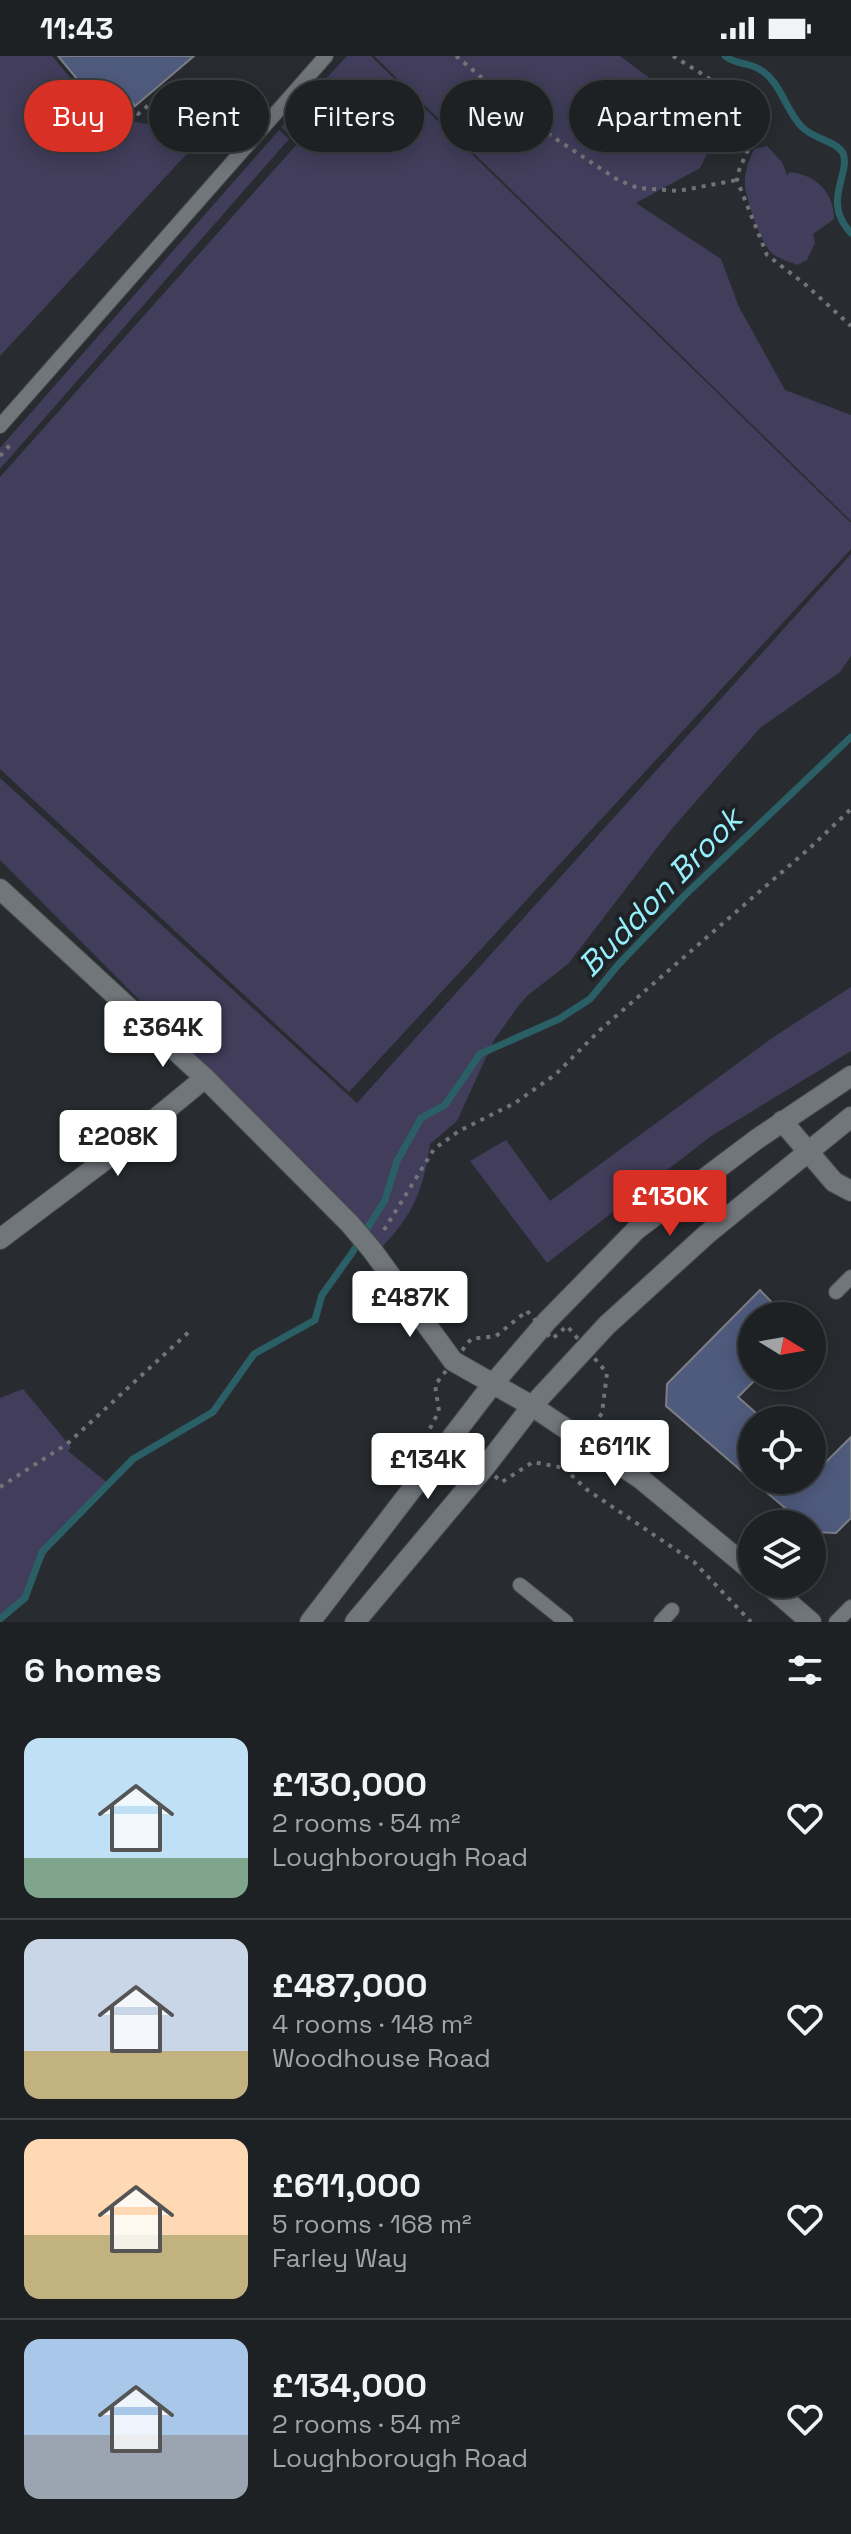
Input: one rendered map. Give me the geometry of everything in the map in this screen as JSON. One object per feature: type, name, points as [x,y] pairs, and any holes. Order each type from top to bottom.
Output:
[{"type":"street","points":[[0,889],[205,1078],[350,1224],[453,1361],[532,1406],[641,1479],[738,1559]]},
{"type":"street","points":[[310,1622],[492,1385],[547,1321],[636,1230],[782,1121],[851,1076]]},
{"type":"street","points":[[0,1239],[105,1160],[205,1078]]},
{"type":"street","points":[[355,1622],[532,1406],[607,1325],[707,1234],[851,1117]]},
{"type":"street","points":[[782,1121],[834,1182],[851,1191]]},
{"type":"street","points":[[783,1598],[811,1622]]},
{"type":"lane","points":[[0,426],[326,56]]},
{"type":"lane","points":[[836,1292],[851,1277]]},
{"type":"lane","points":[[520,1585],[566,1622]]},
{"type":"lane","points":[[836,1622],[851,1607]]},
{"type":"lane","points":[[661,1622],[672,1610]]},
{"type":"path","points":[[456,56],[553,137],[618,180],[638,188],[678,191],[737,180]]},
{"type":"path","points":[[673,56],[724,90],[746,112],[750,136],[748,153],[738,169],[737,180],[767,255],[851,326]]},
{"type":"path","points":[[133,109],[138,114],[149,105]]},
{"type":"path","points":[[371,1248],[434,1149],[459,1131],[515,1103],[556,1074],[600,1030],[851,809]]},
{"type":"path","points":[[0,1487],[67,1444],[192,1329]]},
{"type":"path","points":[[564,1468],[586,1489],[694,1562],[751,1622]]},
{"type":"shaded area","points":[[0,56],[52,56],[72,80],[24,80],[24,152],[133,152],[133,120],[149,124],[149,152],[188,152],[0,356]]},
{"type":"shaded area","points":[[347,56],[371,56],[396,80],[325,80]]},
{"type":"shaded area","points":[[374,56],[620,56],[652,80],[569,80],[569,152],[708,152],[700,168],[636,203],[721,259],[739,307],[785,390],[851,415],[851,521],[472,152],[553,152],[553,80],[440,80],[440,120],[424,105],[424,80],[399,80]]},
{"type":"shaded area","points":[[424,108],[440,123],[440,152],[470,152],[851,523],[851,549],[349,1092],[0,769],[0,477],[290,152],[424,152]]},
{"type":"shaded area","points":[[279,130],[285,135],[285,144],[0,469],[0,448],[260,152],[269,152],[269,141]]},
{"type":"shaded area","points":[[770,149],[782,162],[787,175],[790,172],[815,181],[831,201],[834,219],[813,234],[815,243],[807,260],[797,265],[769,250],[755,223],[745,186],[752,153],[770,152]]},
{"type":"shaded area","points":[[851,554],[851,656],[840,672],[760,728],[670,831],[568,964],[527,996],[517,1008],[494,1040],[457,1121],[430,1144],[415,1202],[401,1225],[380,1249],[360,1222],[0,860],[0,778],[357,1103]]},
{"type":"shaded area","points":[[851,987],[851,1051],[710,1137],[547,1263],[470,1161],[506,1140],[550,1201],[775,1036]]},
{"type":"shaded area","points":[[23,1389],[71,1447],[68,1451],[109,1484],[51,1543],[25,1598],[0,1619],[0,1398]]},
{"type":"building","points":[[58,56],[194,56],[166,80],[149,80],[149,94],[135,106],[133,80],[78,80]]},
{"type":"building","points":[[760,1290],[772,1302],[748,1302]]},
{"type":"building","points":[[738,1312],[738,1390],[745,1390],[738,1397],[748,1406],[738,1406],[738,1468],[666,1406],[667,1384]]},
{"type":"building","points":[[851,1437],[851,1518],[836,1533],[826,1533],[826,1510],[787,1510],[769,1494],[826,1494],[826,1462]]},
{"type":"waterway","name":"Buddon Brook","points":[[725,56],[766,74],[802,127],[835,145],[843,153],[838,210],[851,233]]},
{"type":"waterway","name":"Buddon Brook","points":[[0,1619],[25,1598],[42,1552],[133,1459],[213,1412],[254,1354],[315,1320],[322,1295],[385,1200],[397,1161],[421,1118],[445,1105],[480,1054],[559,1019],[590,999],[685,895],[851,737]]}]
